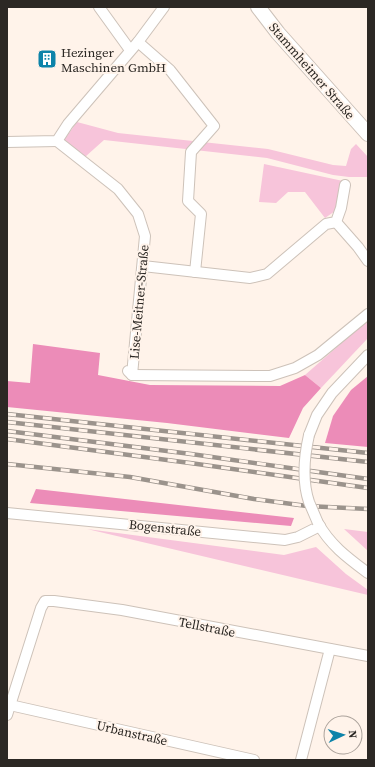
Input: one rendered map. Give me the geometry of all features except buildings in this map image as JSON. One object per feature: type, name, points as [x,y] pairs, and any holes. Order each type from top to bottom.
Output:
[{"type":"main road","name":"Stammheimer Straße","points":[[258,7],[278,33],[368,134]]},
{"type":"street","points":[[99,7],[130,50]]},
{"type":"street","points":[[7,142],[57,141],[68,124],[138,42],[164,7]]},
{"type":"street","points":[[138,42],[170,70],[214,126],[191,152],[188,201],[201,214],[195,272]]},
{"type":"street","name":"Lise-Meitner-Straße","points":[[57,141],[118,189],[138,214],[145,236],[143,266],[130,373],[270,376],[295,368],[318,355],[368,314]]},
{"type":"street","points":[[336,222],[341,208],[345,185]]},
{"type":"street","points":[[143,266],[250,278],[267,274],[326,224],[336,222]]},
{"type":"street","points":[[336,222],[368,261]]},
{"type":"street","points":[[368,355],[332,393],[317,415],[309,435],[304,456],[304,475],[309,501],[319,524],[335,547],[368,573]]},
{"type":"street","name":"Bogenstraße","points":[[7,513],[285,540],[298,537],[319,524]]},
{"type":"street","name":"Tellstraße","points":[[10,705],[41,608],[45,601],[122,610],[368,656]]},
{"type":"street","points":[[301,760],[330,649]]},
{"type":"street","points":[[7,716],[10,705]]},
{"type":"street","name":"Urbanstraße","points":[[10,705],[254,760]]},
{"type":"shaded area","points":[[77,122],[118,133],[268,149],[333,165],[346,166],[351,149],[356,144],[368,157],[368,177],[333,175],[267,158],[104,140],[85,157],[64,140]]},
{"type":"shaded area","points":[[264,164],[343,181],[338,209],[325,218],[305,192],[288,192],[276,203],[259,202]]},
{"type":"shaded area","points":[[368,320],[368,338],[321,388],[305,375]]},
{"type":"shaded area","points":[[33,344],[100,353],[98,375],[150,385],[280,386],[305,375],[321,388],[303,408],[289,438],[167,423],[7,407],[7,381],[30,383]]},
{"type":"shaded area","points":[[368,376],[368,447],[325,443],[333,416],[351,390]]},
{"type":"shaded area","points":[[36,489],[294,518],[291,526],[30,503]]},
{"type":"shaded area","points":[[87,529],[284,555],[316,547],[346,574],[368,590],[368,595]]},
{"type":"shaded area","points":[[344,529],[368,532],[368,551]]},
{"type":"railway","points":[[7,414],[368,453]]},
{"type":"railway","points":[[7,422],[368,462]]},
{"type":"railway","points":[[7,431],[191,454],[368,479]]},
{"type":"railway","points":[[7,439],[368,488]]},
{"type":"railway","points":[[7,464],[130,477],[254,499],[307,506],[368,509]]},
{"type":"place","name":"Hezinger Maschinen GmbH","points":[[47,59]]}]
